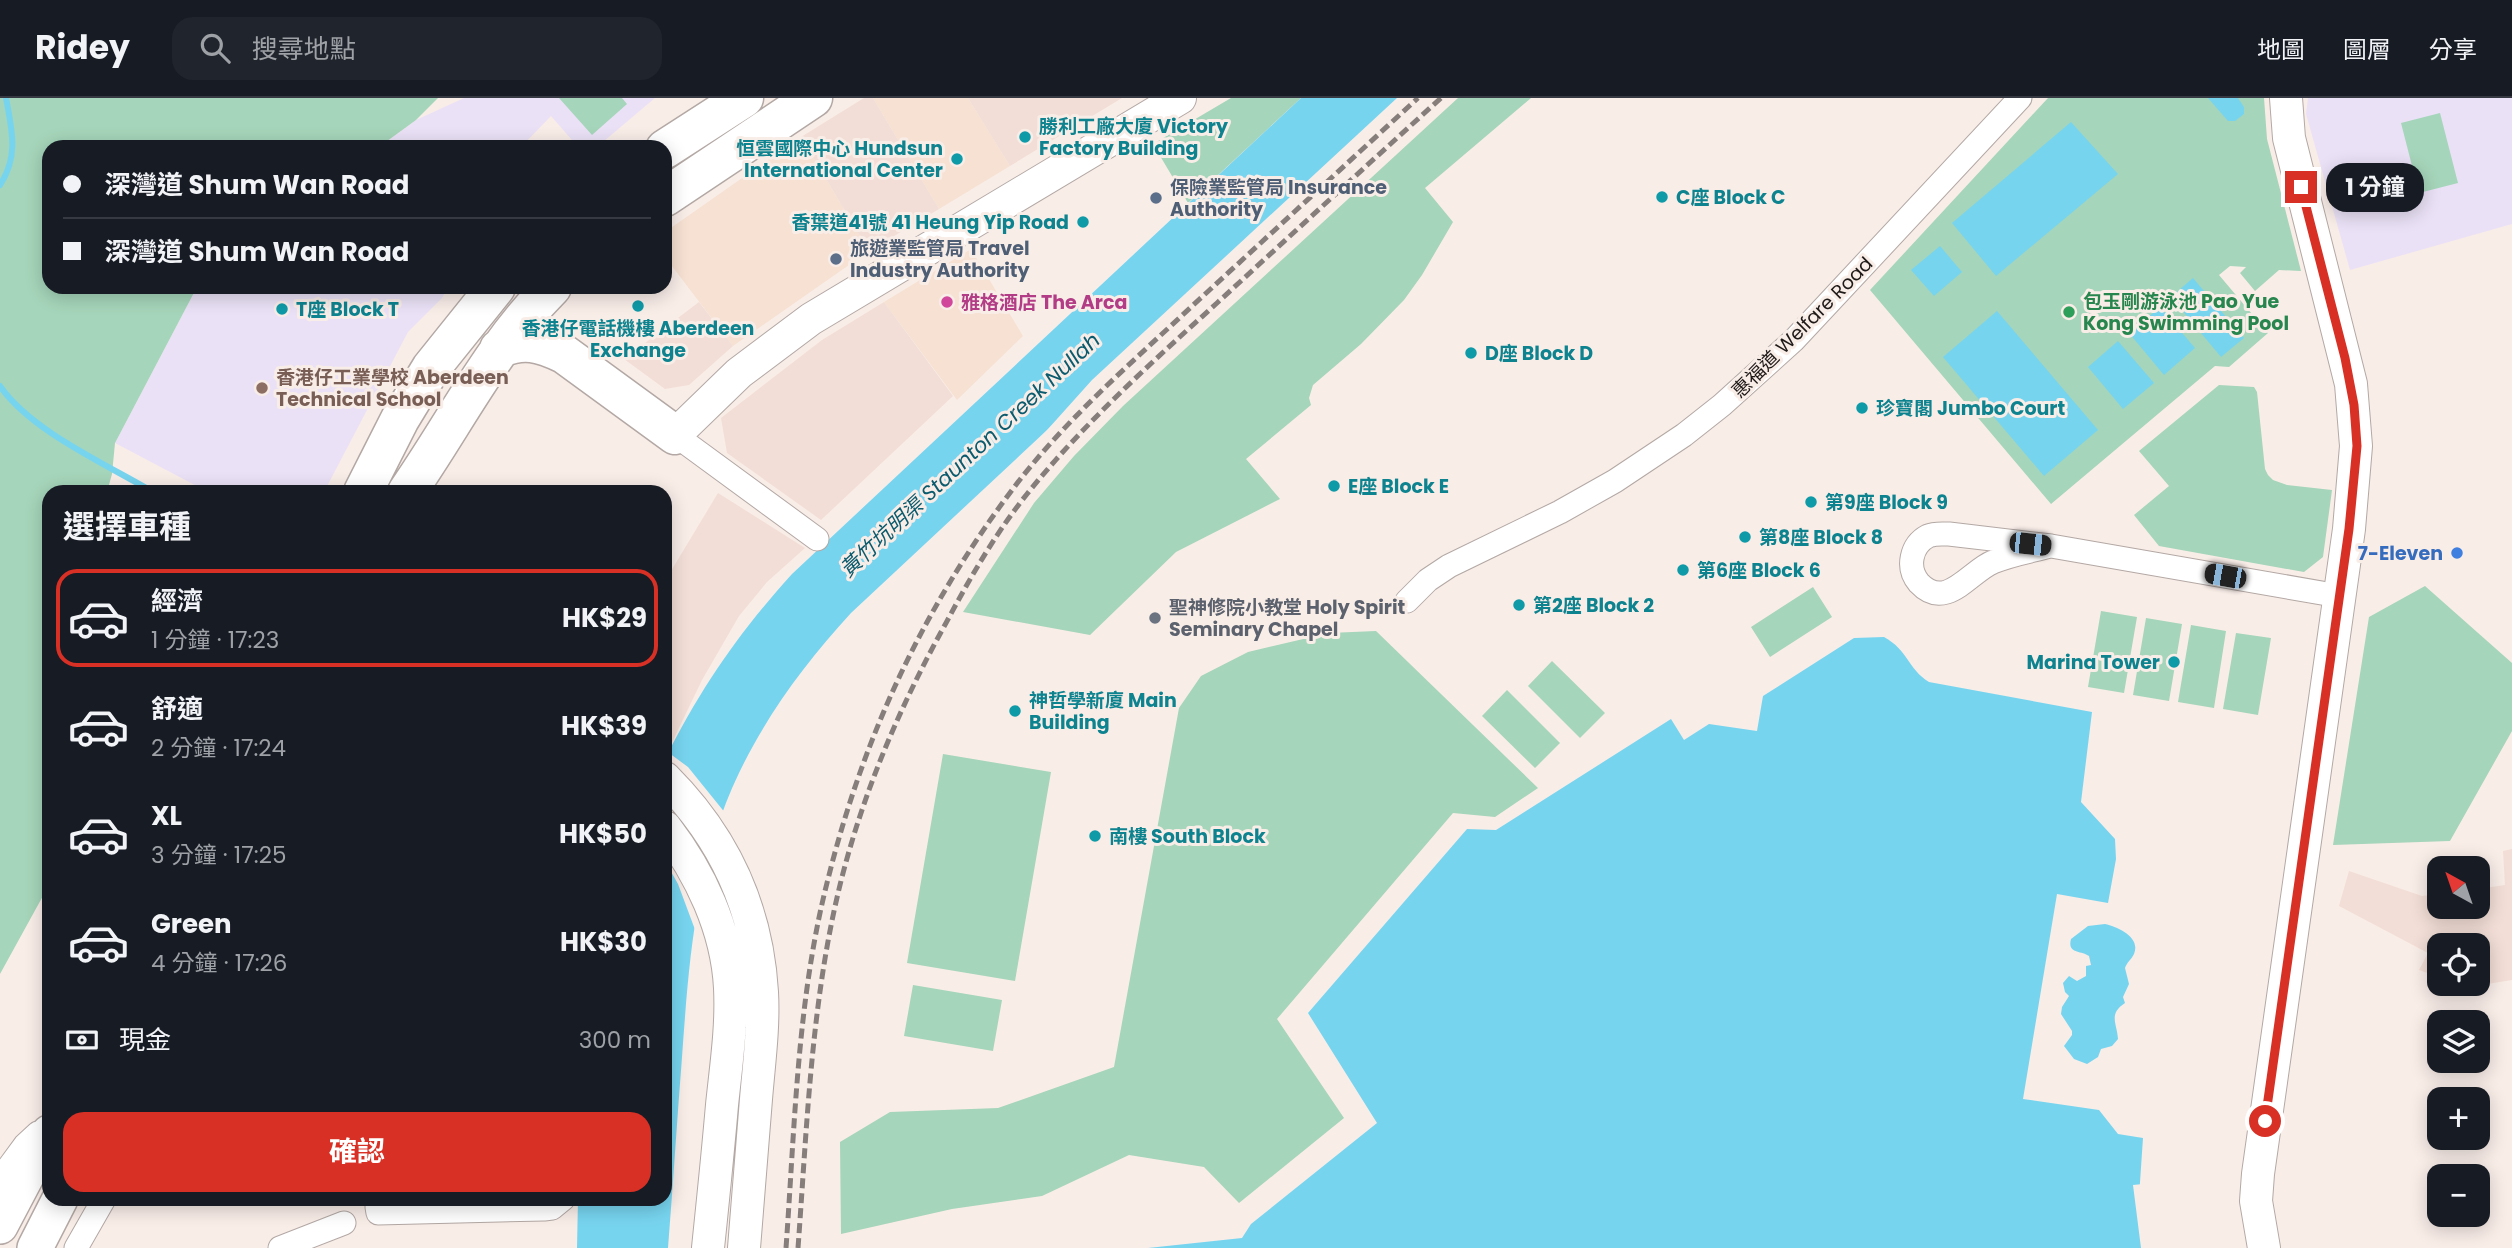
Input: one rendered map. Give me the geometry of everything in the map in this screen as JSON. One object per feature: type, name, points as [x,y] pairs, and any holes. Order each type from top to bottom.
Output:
[{"type":"highway","points":[[672,144],[744,98]]},
{"type":"highway","points":[[672,192],[813,98]]},
{"type":"highway","points":[[367,485],[400,419],[431,368],[490,294]]},
{"type":"highway","points":[[428,475],[469,393],[499,349],[545,294]]},
{"type":"highway","points":[[564,294],[559,323],[564,354]]},
{"type":"highway","points":[[499,349],[521,341],[550,347],[564,354],[675,436]]},
{"type":"main road","points":[[0,1226],[42,1146]]},
{"type":"main road","points":[[36,1248],[57,1206]]},
{"type":"street","points":[[817,539],[675,436],[703,405],[739,373],[811,319],[1180,98]]},
{"type":"street","name":"惠福道 Welfare Road","points":[[1407,601],[1428,580],[1449,566],[1560,512],[1615,481],[1684,435],[1722,405],[1794,340],[2020,98]]},
{"type":"street","points":[[2264,1248],[2256,1201],[2258,1174],[2339,596],[2357,446],[2354,405],[2345,358],[2289,138],[2286,98]]},
{"type":"street","points":[[2051,546],[1991,562],[1950,592],[1926,589],[1912,570],[1913,554],[1917,546],[1928,536],[1936,534],[2051,546],[2339,596]]},
{"type":"street","points":[[672,786],[698,814],[727,859],[739,888],[756,945],[762,1016],[744,1248]]},
{"type":"street","points":[[672,836],[688,858],[709,901],[726,958],[730,985],[728,1044],[708,1248]]},
{"type":"street","points":[[0,1179],[25,1145],[42,1129]]},
{"type":"street","points":[[76,1248],[100,1206]]},
{"type":"street","points":[[377,1210],[544,1209],[555,1206]]},
{"type":"street","points":[[280,1248],[344,1223]]},
{"type":"shaded area","points":[[464,98],[655,98],[605,140],[572,140],[551,116],[528,140],[389,140],[416,120]]},
{"type":"shaded area","points":[[864,98],[873,98],[939,209],[869,251],[801,137]]},
{"type":"shaded area","name":"恒雲國際中心 Hundsun International Center","points":[[873,98],[968,98],[1010,166],[939,209]]},
{"type":"shaded area","name":"勝利工廠大廈 Victory Factory Building","points":[[968,98],[1122,98],[1010,166]]},
{"type":"shaded area","points":[[2308,98],[2512,98],[2512,224],[2350,270],[2306,114]]},
{"type":"shaded area","points":[[801,137],[869,251],[733,346],[672,266],[672,227]]},
{"type":"shaded area","points":[[971,249],[1023,336],[957,400],[884,302]]},
{"type":"shaded area","name":"香港仔工業學校 Aberdeen Technical School","points":[[193,294],[444,294],[408,332],[328,485],[195,485],[115,443]]},
{"type":"shaded area","points":[[699,302],[733,346],[689,385],[665,389],[624,359]]},
{"type":"shaded area","points":[[884,302],[953,396],[821,520],[727,453],[721,418],[822,340]]},
{"type":"shaded area","points":[[718,493],[805,548],[767,582],[739,616],[702,680],[672,742],[672,569]]},
{"type":"shaded area","points":[[2512,849],[2512,980],[2490,984],[2490,933],[2427,933],[2427,952],[2339,906],[2349,871],[2427,895],[2427,919],[2490,919],[2490,887],[2505,885],[2503,851]]},
{"type":"shaded area","points":[[2427,955],[2427,973],[2419,970]]},
{"type":"green space","points":[[0,98],[438,98],[416,120],[389,140],[42,140],[42,294],[193,294],[115,443],[109,485],[42,485],[42,898],[0,974]]},
{"type":"green space","points":[[559,98],[622,98],[627,104],[592,135]]},
{"type":"green space","points":[[1231,98],[1301,98],[1188,203],[1153,144]]},
{"type":"green space","points":[[1458,98],[1531,98],[1425,188],[1453,222],[1422,275],[1404,300],[1361,344],[1313,385],[1309,398],[1311,405],[1246,459],[1280,499],[1176,552],[1090,635],[963,612],[1034,503],[1074,456],[1123,406]]},
{"type":"green space","name":"包玉剛游泳池 Pao Yue Kong Swimming Pool","points":[[2048,98],[2264,98],[2267,139],[2301,271],[2279,270],[2255,291],[2240,273],[2246,267],[2230,266],[2219,275],[2268,333],[2229,367],[2215,366],[2051,504],[1870,290]]},
{"type":"green space","points":[[2440,113],[2458,183],[2419,193],[2401,123]]},
{"type":"green space","points":[[2219,385],[2254,387],[2257,392],[2265,469],[2273,480],[2287,485],[2332,490],[2323,557],[2304,572],[2159,546],[2134,515],[2169,486],[2139,451]]},
{"type":"green space","points":[[2425,586],[2512,663],[2512,731],[2450,841],[2333,845],[2369,617]]},
{"type":"green space","points":[[1813,587],[1832,617],[1770,657],[1751,627]]},
{"type":"green space","points":[[2101,611],[2137,617],[2124,693],[2088,687]]},
{"type":"green space","points":[[2146,618],[2182,624],[2169,701],[2133,695]]},
{"type":"green space","points":[[2191,625],[2226,631],[2214,708],[2178,702]]},
{"type":"green space","points":[[1376,631],[1538,788],[1495,817],[1453,813],[1277,1019],[1344,1118],[1239,1203],[1204,1167],[1129,1155],[1042,1196],[952,1209],[841,1234],[840,1142],[890,1112],[998,1108],[1114,1067],[1179,708],[1201,676],[1248,652],[1329,633]]},
{"type":"green space","points":[[2236,633],[2271,638],[2258,715],[2223,709]]},
{"type":"green space","points":[[1552,661],[1605,713],[1580,738],[1528,686]]},
{"type":"green space","points":[[1507,690],[1560,743],[1535,768],[1482,716]]},
{"type":"green space","points":[[943,754],[1051,772],[1015,981],[907,963]]},
{"type":"green space","points":[[913,985],[1002,1000],[993,1051],[904,1036]]},
{"type":"water","name":"黃竹坑明渠 Staunton Creek Nullah","points":[[1301,98],[1403,98],[851,613],[803,669],[775,709],[750,751],[724,807],[704,876],[688,984],[672,1195],[672,746],[707,684],[755,618],[792,574]]},
{"type":"water","points":[[2208,98],[2238,98],[2244,107],[2244,114],[2235,121],[2228,121]]},
{"type":"water","points":[[2071,122],[2118,174],[1996,276],[1952,223]]},
{"type":"water","points":[[1940,246],[1962,272],[1934,296],[1911,270]]},
{"type":"water","points":[[2193,278],[2244,338],[2221,357],[2171,297]]},
{"type":"water","points":[[2160,307],[2195,348],[2164,375],[2129,333]]},
{"type":"water","points":[[1997,311],[2098,430],[2044,476],[1943,357]]},
{"type":"water","points":[[2118,341],[2154,383],[2123,409],[2088,367]]},
{"type":"water","points":[[1884,637],[1898,648],[1916,671],[1929,682],[2092,712],[2081,802],[2115,839],[2116,859],[2108,903],[2057,894],[2023,1099],[2099,1110],[2118,1134],[2143,1138],[2139,1197],[2147,1248],[1148,1248],[1242,1238],[1251,1224],[1377,1123],[1308,1013],[1467,829],[1496,830],[1671,719],[1684,740],[1709,724],[1757,731],[1763,696],[1854,638]]},
{"type":"water","points":[[2105,924],[2127,934],[2135,948],[2125,968],[2129,984],[2123,997],[2125,1003],[2115,1015],[2118,1039],[2112,1046],[2101,1049],[2098,1057],[2087,1064],[2074,1059],[2064,1046],[2072,1031],[2061,1014],[2069,996],[2063,983],[2069,976],[2077,981],[2086,976],[2086,966],[2091,965],[2089,956],[2071,947],[2071,939],[2088,926]]},
{"type":"water","name":"黃竹坑明渠 Staunton Creek Nullah","points":[[578,1206],[671,1206],[668,1248],[577,1248]]},
{"type":"pier","points":[[1397,98],[1406,98],[1022,458],[1092,380]]},
{"type":"pier","points":[[672,755],[688,767],[726,814],[703,893],[697,935],[672,873]]},
{"type":"pier","points":[[2143,1184],[2148,1248],[2141,1248],[2133,1185]]},
{"type":"waterway","points":[[0,185],[12,153],[12,132],[6,98]]},
{"type":"waterway","points":[[0,386],[30,418],[70,445],[140,485]]},
{"type":"railway","points":[[786,1248],[803,1016],[818,924],[828,879],[859,774],[900,675],[924,627],[980,535],[1012,490],[1074,418],[1418,98]]},
{"type":"railway","points":[[798,1248],[816,1020],[822,974],[840,885],[860,816],[884,750],[913,686],[964,589],[1015,509],[1048,468],[1094,419],[1441,98]]},
{"type":"place","name":"勝利工廠大廈 Victory Factory Building","points":[[1025,137]]},
{"type":"place","name":"恒雲國際中心 Hundsun International Center","points":[[957,159]]},
{"type":"place","name":"C座 Block C","points":[[1662,197]]},
{"type":"place","name":"保險業監管局 Insurance Authority","points":[[1156,198]]},
{"type":"place","name":"香葉道41號 41 Heung Yip Road","points":[[1083,222]]},
{"type":"place","name":"旅遊業監管局 Travel Industry Authority","points":[[836,259]]},
{"type":"place","name":"雅格酒店 The Arca","points":[[947,302]]},
{"type":"place","name":"香港仔電話機樓 Aberdeen Exchange","points":[[638,306]]},
{"type":"place","name":"T座 Block T","points":[[282,309]]},
{"type":"place","name":"包玉剛游泳池 Pao Yue Kong Swimming Pool","points":[[2069,312]]},
{"type":"place","name":"D座 Block D","points":[[1471,353]]},
{"type":"place","name":"香港仔工業學校 Aberdeen Technical School","points":[[262,388]]},
{"type":"place","name":"珍寶閣 Jumbo Court","points":[[1862,408]]},
{"type":"place","name":"E座 Block E","points":[[1334,486]]},
{"type":"place","name":"第9座 Block 9","points":[[1811,502]]},
{"type":"place","name":"第8座 Block 8","points":[[1745,537]]},
{"type":"place","name":"7-Eleven","points":[[2457,553]]},
{"type":"place","name":"第6座 Block 6","points":[[1683,570]]},
{"type":"place","name":"第2座 Block 2","points":[[1519,605]]},
{"type":"place","name":"聖神修院小教堂 Holy Spirit Seminary Chapel","points":[[1155,618]]},
{"type":"place","name":"Marina Tower","points":[[2174,662]]},
{"type":"place","name":"神哲學新廈 Main Building","points":[[1015,711]]},
{"type":"place","name":"南樓 South Block","points":[[1095,836]]},
{"type":"route","points":[[2265,1121],[2349,529],[2357,446],[2351,384],[2301,187]]}]
